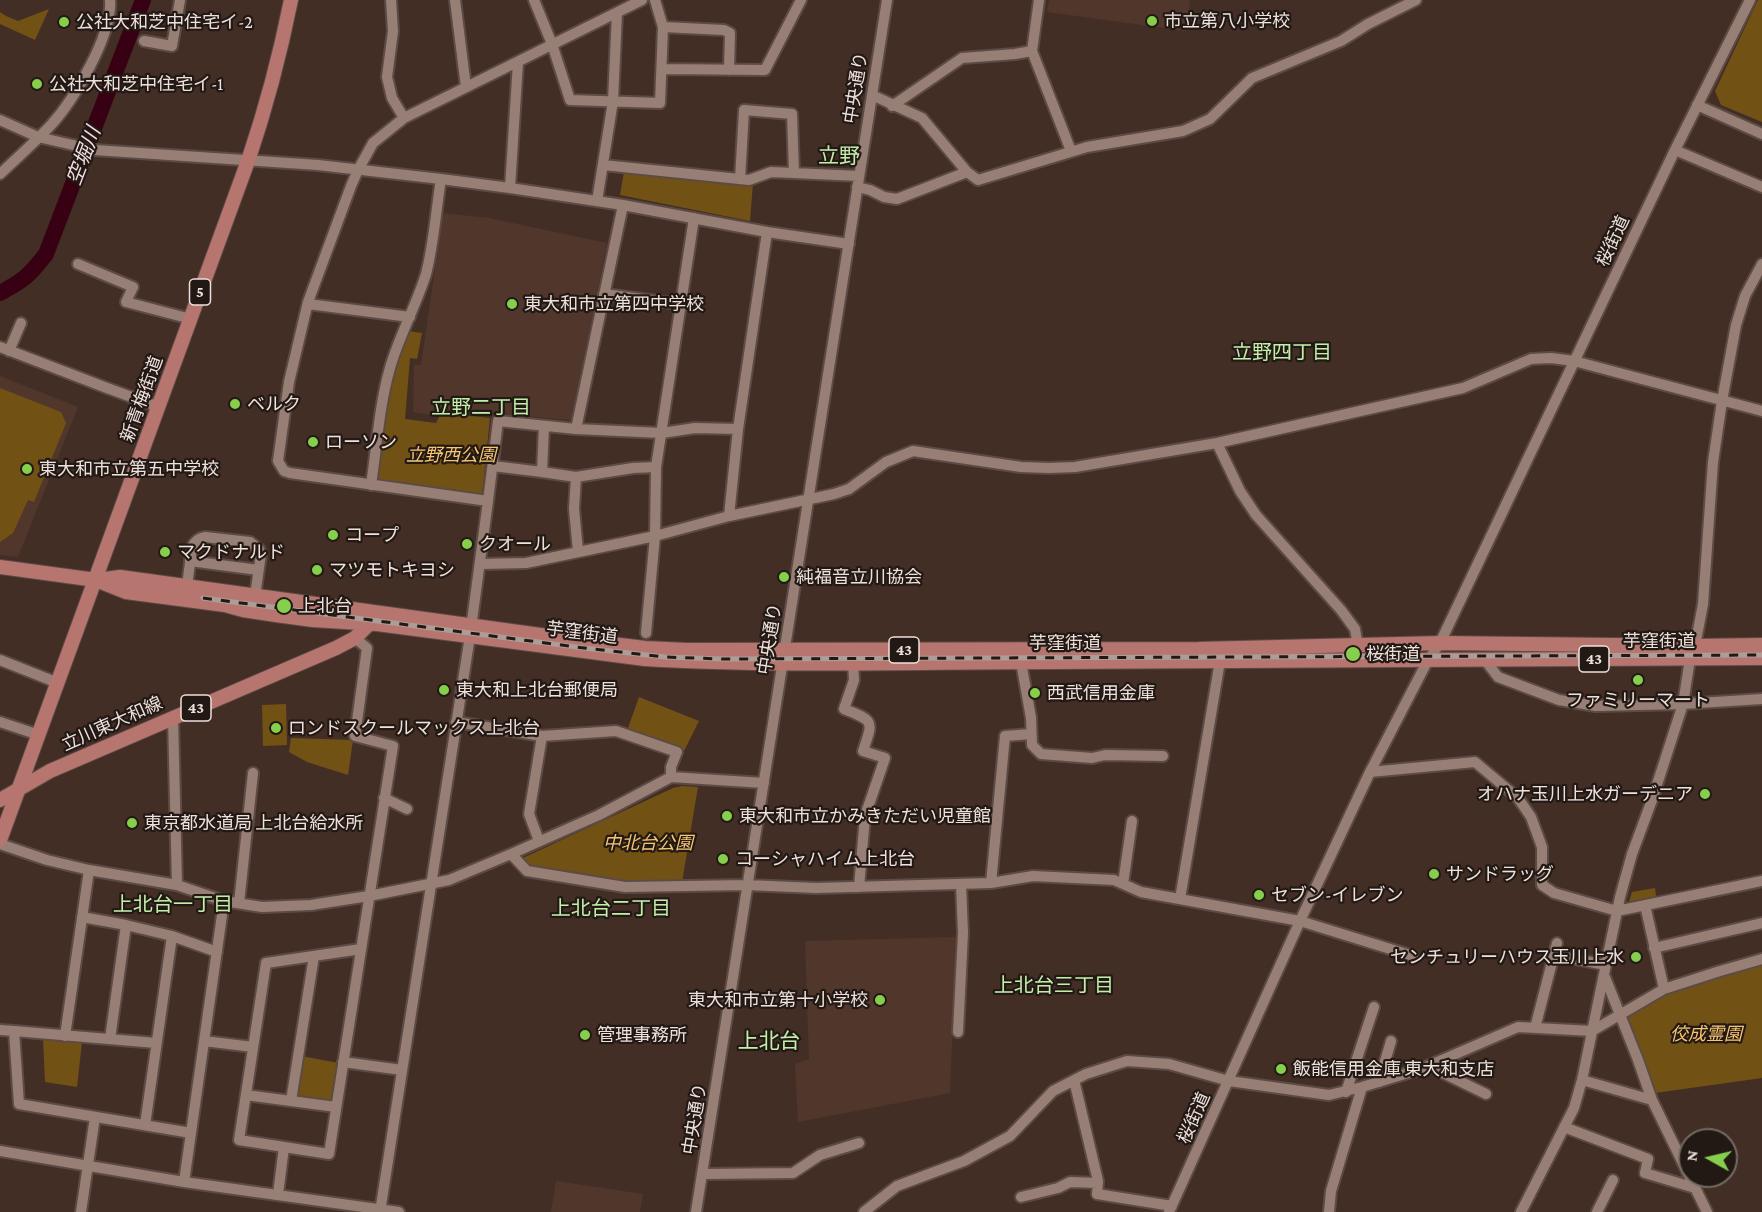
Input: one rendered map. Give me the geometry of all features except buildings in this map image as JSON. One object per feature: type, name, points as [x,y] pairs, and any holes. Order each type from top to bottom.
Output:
[{"type":"main road","name":"新青梅街道","points":[[0,842],[248,161],[266,108],[291,0]]},
{"type":"main road","name":"芋窪街道","points":[[0,567],[96,580],[126,592],[314,620],[371,617]]},
{"type":"main road","name":"芋窪街道","points":[[96,580],[120,577],[187,586],[470,631],[645,648],[853,663],[1427,662],[1692,652],[1762,645]]},
{"type":"main road","name":"立川東大和線","points":[[0,800],[54,770],[336,648],[355,638],[371,617]]},
{"type":"main road","name":"芋窪街道","points":[[784,657],[1440,643],[1692,652],[1762,658]]},
{"type":"main road","points":[[33,751],[54,770]]},
{"type":"street","points":[[0,174],[51,125],[79,85],[109,18],[110,0]]},
{"type":"street","points":[[144,41],[172,46],[180,0]]},
{"type":"street","points":[[391,0],[393,31],[387,77],[392,98],[404,118]]},
{"type":"street","points":[[455,0],[466,87]]},
{"type":"street","points":[[534,0],[552,44],[570,100],[660,103],[663,27],[655,0]]},
{"type":"street","points":[[488,501],[284,471],[278,461],[289,382],[308,304],[358,170],[373,143],[404,118],[642,0]]},
{"type":"street","points":[[663,69],[765,70],[801,0]]},
{"type":"street","name":"中央通り","points":[[696,1212],[887,0]]},
{"type":"street","points":[[1039,0],[1032,51],[1071,151]]},
{"type":"street","name":"桜街道","points":[[1171,1209],[1300,921],[1370,772],[1427,662],[1440,643],[1675,150],[1750,0]]},
{"type":"street","points":[[872,95],[922,118],[967,172],[978,180],[1087,147],[1183,131],[1210,119],[1252,78],[1341,41],[1411,1]]},
{"type":"street","points":[[597,201],[613,101],[617,13]]},
{"type":"street","points":[[663,27],[724,30],[730,33],[729,69]]},
{"type":"street","points":[[892,106],[962,58],[1032,51]]},
{"type":"street","points":[[510,188],[518,62]]},
{"type":"street","points":[[1698,105],[1762,134]]},
{"type":"street","points":[[740,179],[744,110],[792,114],[794,173]]},
{"type":"street","points":[[0,120],[38,136],[102,151],[318,165],[441,179],[623,205],[768,232],[849,244]]},
{"type":"street","points":[[1675,150],[1762,186]]},
{"type":"street","points":[[603,165],[748,180],[771,172],[794,173],[858,182],[884,197],[897,199],[967,172]]},
{"type":"street","points":[[371,485],[384,392],[398,344],[420,291],[431,253],[441,179]]},
{"type":"street","points":[[576,429],[623,205]]},
{"type":"street","points":[[646,633],[655,536],[656,467],[694,218]]},
{"type":"street","points":[[729,516],[738,429],[768,232]]},
{"type":"street","points":[[78,264],[133,286],[126,303],[191,319]]},
{"type":"street","points":[[1521,1212],[1574,1108],[1582,1080],[1617,910],[1632,854],[1683,704],[1703,604],[1713,462],[1722,401],[1736,325],[1746,296],[1762,264]]},
{"type":"street","points":[[604,294],[680,304]]},
{"type":"street","points":[[308,304],[410,317]]},
{"type":"street","points":[[21,323],[5,349],[159,407]]},
{"type":"street","points":[[480,564],[526,563],[655,536],[729,516],[834,494],[849,489],[886,462],[913,451],[1021,467],[1075,467],[1217,443],[1462,388],[1531,359],[1551,358],[1574,361],[1762,411]]},
{"type":"street","points":[[380,1211],[470,631],[498,421],[576,429],[662,433],[695,428],[738,429]]},
{"type":"street","points":[[543,472],[544,426]]},
{"type":"street","points":[[1217,443],[1240,491],[1251,507],[1285,549],[1341,610],[1355,629],[1358,646]]},
{"type":"street","points":[[493,466],[576,477],[633,468],[656,467]]},
{"type":"street","points":[[576,477],[574,509],[578,551]]},
{"type":"street","points":[[203,602],[193,596],[187,586],[192,548],[200,538],[205,537],[250,542],[259,549],[261,554],[255,596]]},
{"type":"street","points":[[190,561],[258,570]]},
{"type":"street","points":[[355,638],[367,648],[355,736],[393,746],[329,1154],[239,1140],[266,963],[361,949]]},
{"type":"street","points":[[0,660],[58,683]]},
{"type":"street","points":[[1485,660],[1498,677],[1559,700],[1596,706],[1762,699]]},
{"type":"street","points":[[1180,899],[1220,661]]},
{"type":"street","points":[[1021,662],[1031,718],[1032,745],[1041,754],[1092,758],[1105,755],[1163,756]]},
{"type":"street","points":[[853,663],[854,680],[844,709],[869,721],[871,728],[863,751],[885,758],[865,816],[859,886]]},
{"type":"street","points":[[173,717],[177,885]]},
{"type":"street","points":[[456,722],[542,736],[616,732],[677,753],[671,767],[671,777]]},
{"type":"street","points":[[0,723],[39,735]]},
{"type":"street","points":[[991,883],[1005,736],[1031,734]]},
{"type":"street","points":[[539,842],[529,814],[542,736]]},
{"type":"street","points":[[1370,772],[1475,762],[1518,798],[1531,817],[1542,847],[1542,885],[1554,893],[1617,910],[1762,880]]},
{"type":"street","points":[[239,903],[253,773]]},
{"type":"street","points":[[0,842],[47,860],[89,870],[177,885],[224,901],[262,907],[311,905],[449,880],[539,842],[671,777],[764,783]]},
{"type":"street","points":[[384,798],[406,809]]},
{"type":"street","points":[[1123,884],[1132,821]]},
{"type":"street","points":[[511,854],[528,871],[625,887],[747,885],[816,888],[991,883],[1033,876],[1114,880],[1141,892],[1300,921],[1413,956]]},
{"type":"street","points":[[65,1035],[89,870]]},
{"type":"street","points":[[958,1032],[963,933],[961,884]]},
{"type":"street","points":[[184,1182],[224,901]]},
{"type":"street","points":[[1645,905],[1664,989]]},
{"type":"street","points":[[82,917],[172,936],[217,951]]},
{"type":"street","points":[[1654,948],[1762,923]]},
{"type":"street","points":[[110,1039],[126,925]]},
{"type":"street","points":[[145,1125],[172,936]]},
{"type":"street","points":[[1535,1028],[1557,943]]},
{"type":"street","points":[[291,1101],[314,956]]},
{"type":"street","points":[[1554,956],[1606,965]]},
{"type":"street","points":[[864,1212],[897,1186],[964,1161],[1010,1136],[1053,1091],[1086,1074],[1127,1061],[1169,1064],[1229,1081],[1329,1095],[1379,1082],[1437,1062],[1518,1028],[1592,1031],[1664,989],[1762,959]]},
{"type":"street","points":[[1604,976],[1652,1100],[1678,1153]]},
{"type":"street","points":[[1346,1092],[1374,1007]]},
{"type":"street","points":[[0,1030],[156,1043]]},
{"type":"street","points":[[14,1031],[19,1104],[191,1133]]},
{"type":"street","points":[[204,1041],[253,1047]]},
{"type":"street","points":[[1379,1082],[1391,1041]]},
{"type":"street","points":[[343,1062],[402,1070]]},
{"type":"street","points":[[1437,1062],[1443,1073],[1486,1094]]},
{"type":"street","points":[[1074,1080],[1098,1183],[1097,1194],[1171,1209]]},
{"type":"street","points":[[1582,1080],[1652,1100]]},
{"type":"street","points":[[1329,1212],[1331,1191],[1362,1087]]},
{"type":"street","points":[[246,1095],[336,1107]]},
{"type":"street","points":[[81,1212],[95,1117]]},
{"type":"street","points":[[1564,1127],[1648,1159],[1645,1173],[1678,1183]]},
{"type":"street","points":[[703,1174],[793,1173],[820,1155],[859,1143]]},
{"type":"street","points":[[278,1194],[284,1147]]},
{"type":"street","points":[[0,1151],[184,1182],[399,1212]]},
{"type":"street","points":[[1598,1212],[1613,1180]]},
{"type":"street","points":[[1021,1197],[1058,1188],[1070,1182],[1098,1183]]},
{"type":"street","points":[[1695,1188],[1707,1212]]},
{"type":"shaded area","name":"市立第八小学校","points":[[1049,0],[1190,0],[1186,31],[1047,12]]},
{"type":"shaded area","name":"東大和市立第四中学校","points":[[443,213],[489,218],[607,243],[571,420],[440,409],[437,416],[413,412],[414,365],[421,365]]},
{"type":"shaded area","name":"東大和市立第五中学校","points":[[0,376],[78,407],[18,557],[0,555]]},
{"type":"shaded area","name":"東大和市立第十小学校","points":[[956,937],[950,1093],[798,1122],[795,1064],[809,1059],[805,941]]},
{"type":"shaded area","points":[[556,1181],[643,1194],[640,1212],[551,1212]]},
{"type":"green space","points":[[1758,0],[1762,0],[1762,122],[1721,105],[1715,91]]},
{"type":"green space","points":[[49,9],[35,40],[0,24],[0,12],[18,21]]},
{"type":"green space","points":[[624,172],[753,183],[750,221],[620,195]]},
{"type":"green space","name":"立野西公園","points":[[408,331],[422,333],[417,359],[410,358],[405,419],[436,423],[441,413],[490,418],[482,495],[378,480],[392,371]]},
{"type":"green space","name":"東大和市立第五中学校","points":[[0,388],[61,412],[66,423],[34,502],[28,500],[13,533],[0,542]]},
{"type":"green space","points":[[639,697],[699,721],[684,751],[627,731]]},
{"type":"green space","points":[[286,704],[287,745],[263,746],[262,705]]},
{"type":"green space","points":[[291,738],[353,740],[348,775],[307,762],[289,752]]},
{"type":"green space","name":"中北台公園","points":[[698,787],[682,882],[626,881],[527,866],[523,862],[523,858],[673,788]]},
{"type":"green space","points":[[1655,888],[1657,903],[1627,909],[1632,892]]},
{"type":"green space","name":"佼成霊園","points":[[1762,964],[1762,1078],[1655,1093],[1626,1018],[1668,992],[1724,973]]},
{"type":"green space","points":[[43,1038],[82,1042],[77,1087],[45,1082]]},
{"type":"green space","points":[[301,1056],[339,1063],[332,1104],[295,1098]]},
{"type":"waterway","name":"空堀川","points":[[0,293],[26,277],[46,254],[143,0]]},
{"type":"railway","points":[[203,598],[665,657],[723,659],[1762,655]]},
{"type":"place","name":"市立第八小学校","points":[[1152,21]]},
{"type":"place","name":"公社大和芝中住宅イ-2","points":[[64,22]]},
{"type":"place","name":"公社大和芝中住宅イ-1","points":[[37,84]]},
{"type":"place","name":"東大和市立第四中学校","points":[[512,304]]},
{"type":"place","name":"ベルク","points":[[235,404]]},
{"type":"place","name":"ローソン","points":[[313,442]]},
{"type":"place","name":"東大和市立第五中学校","points":[[27,469]]},
{"type":"place","name":"コープ","points":[[333,535]]},
{"type":"place","name":"クオール","points":[[467,544]]},
{"type":"place","name":"マクドナルド","points":[[165,552]]},
{"type":"place","name":"マツモトキヨシ","points":[[317,570]]},
{"type":"place","name":"純福音立川協会","points":[[784,577]]},
{"type":"place","name":"上北台","points":[[284,606]]},
{"type":"place","name":"桜街道","points":[[1353,654]]},
{"type":"place","name":"ファミリーマート","points":[[1638,680]]},
{"type":"place","name":"東大和上北台郵便局","points":[[444,690]]},
{"type":"place","name":"西武信用金庫","points":[[1035,693]]},
{"type":"place","name":"ロンドスクールマックス上北台","points":[[276,728]]},
{"type":"place","name":"オハナ玉川上水ガーデニア","points":[[1705,794]]},
{"type":"place","name":"東大和市立かみきただい児童館","points":[[727,816]]},
{"type":"place","name":"東京都水道局 上北台給水所","points":[[132,823]]},
{"type":"place","name":"コーシャハイム上北台","points":[[723,859]]},
{"type":"place","name":"サンドラッグ","points":[[1434,874]]},
{"type":"place","name":"セブン-イレブン","points":[[1259,895]]},
{"type":"place","name":"センチュリーハウス玉川上水","points":[[1636,957]]},
{"type":"place","name":"東大和市立第十小学校","points":[[880,1000]]},
{"type":"place","name":"管理事務所","points":[[585,1035]]},
{"type":"place","name":"飯能信用金庫 東大和支店","points":[[1281,1069]]},
{"type":"district","name":"立野","points":[[839,157]]},
{"type":"district","name":"立野四丁目","points":[[1282,353]]},
{"type":"district","name":"立野二丁目","points":[[481,408]]},
{"type":"district","name":"上北台一丁目","points":[[173,905]]},
{"type":"district","name":"上北台二丁目","points":[[611,909]]},
{"type":"district","name":"上北台三丁目","points":[[1054,986]]},
{"type":"district","name":"上北台","points":[[769,1042]]}]
